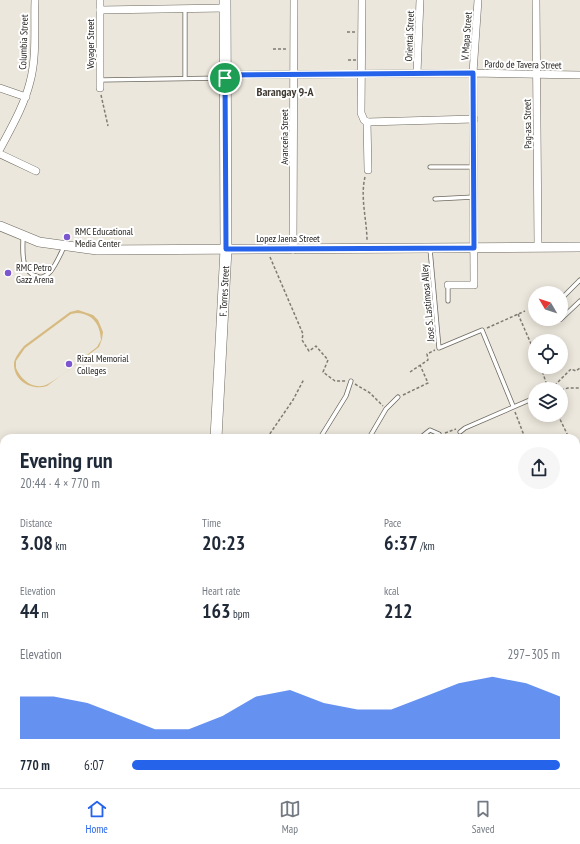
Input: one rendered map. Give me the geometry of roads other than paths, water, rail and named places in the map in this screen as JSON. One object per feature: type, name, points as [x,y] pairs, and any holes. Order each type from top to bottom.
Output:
[{"type":"main road","name":"F. Torres Street","points":[[216,434],[226,249],[225,4]]},
{"type":"street","name":"Columbia Street","points":[[0,149],[26,97],[33,69],[35,0]]},
{"type":"street","name":"Voyager Street","points":[[100,0],[100,84]]},
{"type":"street","name":"Avanceña Street","points":[[293,250],[294,0]]},
{"type":"street","points":[[362,0],[362,115],[368,122],[368,170]]},
{"type":"street","name":"Oriental Street","points":[[417,73],[420,0]]},
{"type":"street","name":"V. Mapa Street","points":[[448,285],[474,285],[473,73],[478,0]]},
{"type":"street","name":"Pag-asa Street","points":[[536,0],[538,247]]},
{"type":"street","points":[[100,10],[184,9],[225,4]]},
{"type":"street","name":"Pardo de Tavera Street","points":[[225,76],[417,73],[580,75]]},
{"type":"street","points":[[0,88],[26,97]]},
{"type":"street","points":[[368,122],[474,119]]},
{"type":"street","points":[[0,154],[36,171]]},
{"type":"street","name":"Lopez Jaena Street","points":[[0,226],[23,237],[39,242],[64,247],[97,250],[293,250],[580,247]]},
{"type":"lane","points":[[184,9],[185,78]]},
{"type":"lane","points":[[100,84],[225,76]]},
{"type":"lane","points":[[430,167],[474,167]]},
{"type":"lane","points":[[435,199],[474,197]]},
{"type":"lane","points":[[23,237],[24,265],[29,272],[39,277],[44,277],[51,270],[64,247]]},
{"type":"lane","name":"Jose S. Lastimosa Alley","points":[[430,248],[439,348],[482,330],[513,406]]},
{"type":"lane","points":[[568,293],[580,280]]},
{"type":"lane","points":[[448,285],[448,301]]},
{"type":"lane","points":[[568,312],[580,301]]},
{"type":"lane","points":[[322,434],[346,396],[351,381]]},
{"type":"lane","points":[[370,434],[386,409],[398,397]]},
{"type":"lane","points":[[460,432],[464,428],[528,400]]},
{"type":"lane","points":[[425,434],[430,430],[439,434]]},
{"type":"place","name":"RMC Educational Media Center","points":[[67,237]]},
{"type":"place","name":"RMC Petro Gazz Arena","points":[[8,273]]},
{"type":"place","name":"Rizal Memorial Colleges","points":[[69,364]]},
{"type":"district","name":"Barangay 9-A","points":[[285,92]]}]
